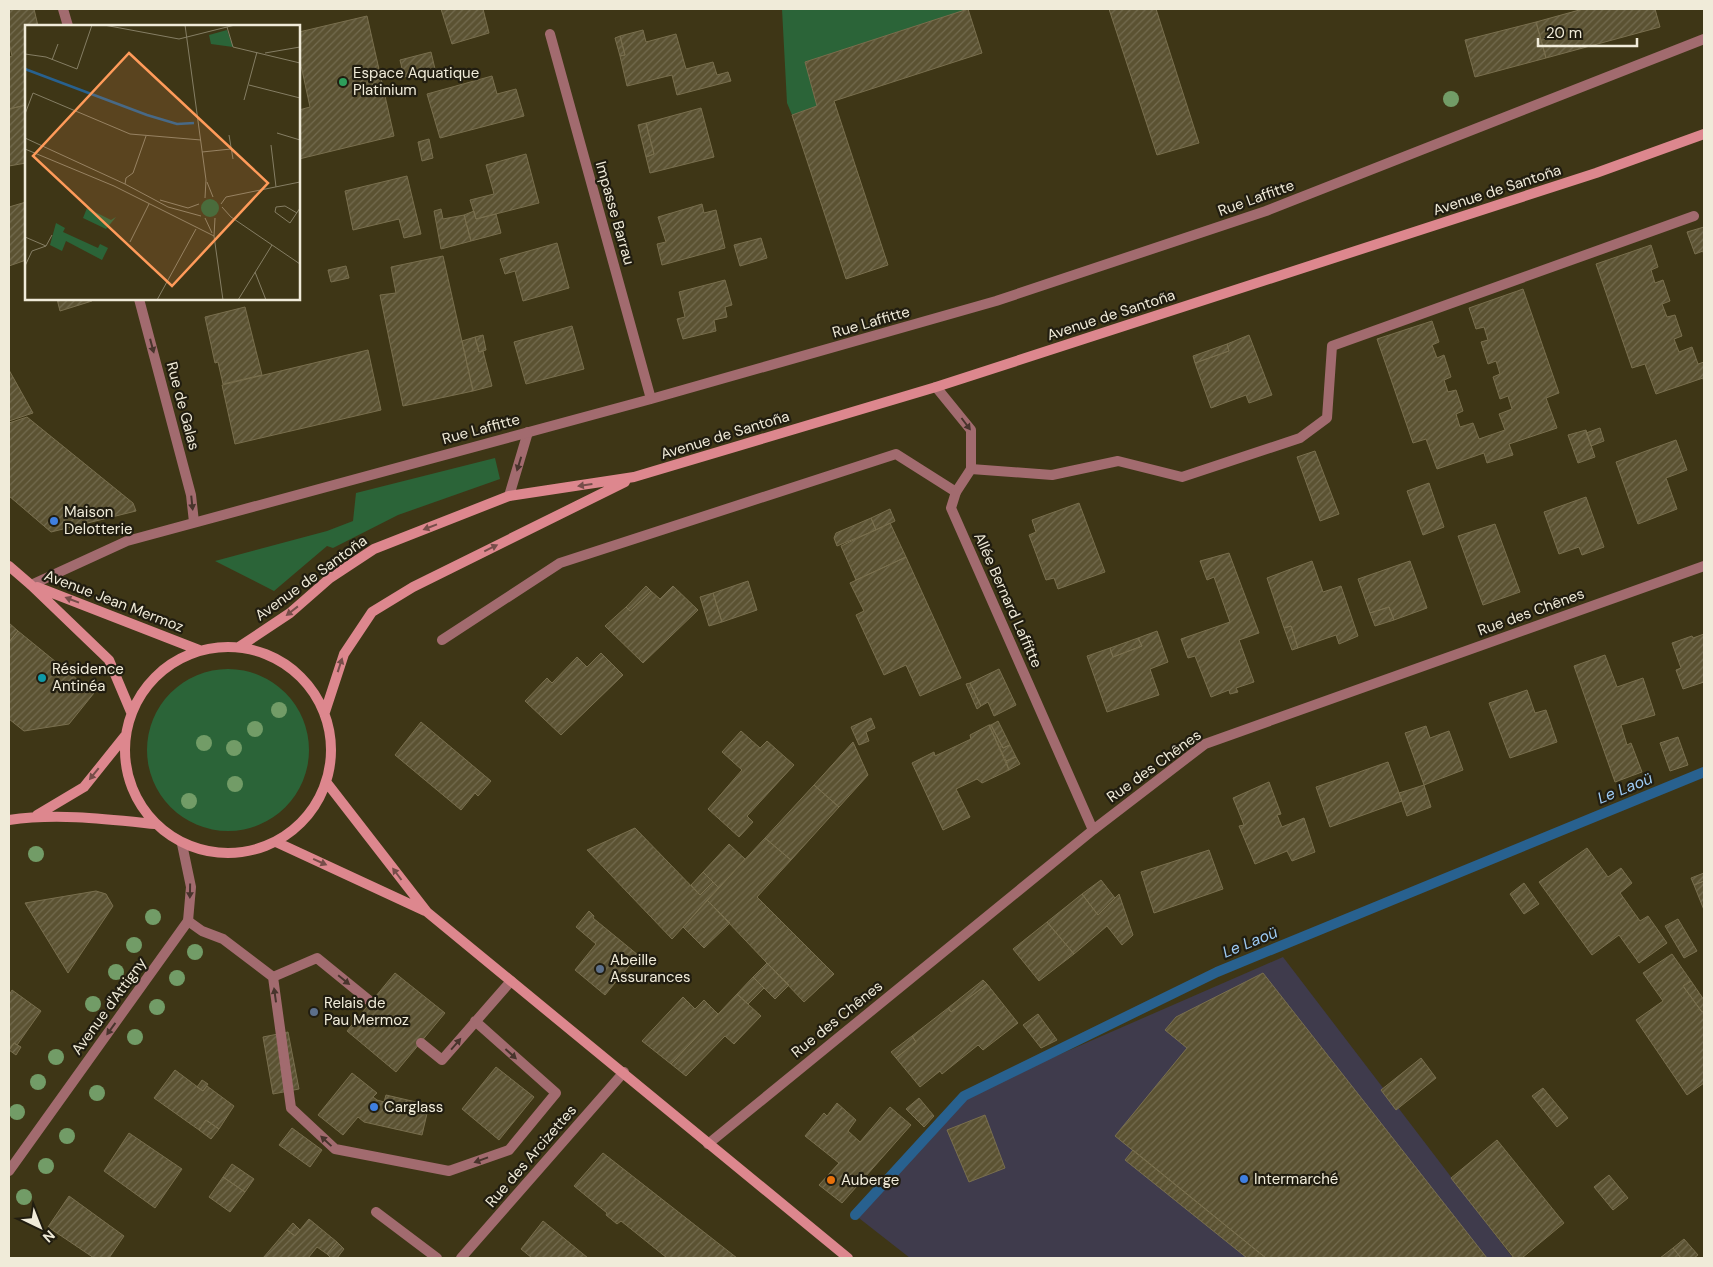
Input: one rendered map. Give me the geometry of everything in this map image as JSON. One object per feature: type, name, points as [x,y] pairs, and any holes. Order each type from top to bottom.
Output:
[{"type":"main road","name":"Avenue de Santoña","points":[[1596,174],[1704,127]]},
{"type":"main road","name":"Avenue de Santoña","points":[[238,646],[290,612],[330,578],[374,549],[509,496],[634,478],[936,387],[1596,174],[1704,134]]},
{"type":"main road","name":"Avenue de Santoña","points":[[324,712],[344,654],[372,612],[413,586],[634,478]]},
{"type":"main road","points":[[9,566],[31,585]]},
{"type":"main road","name":"Avenue Jean Mermoz","points":[[31,585],[199,650]]},
{"type":"main road","name":"Avenue Jean Mermoz","points":[[31,585],[109,660],[131,712]]},
{"type":"main road","points":[[238,646],[266,653],[291,667],[310,687],[324,712],[332,747],[326,783],[315,806],[298,827],[276,842],[246,852],[215,854],[182,844],[155,824],[136,798],[125,768],[125,736],[131,712],[147,684],[170,664],[199,650],[238,646]]},
{"type":"main road","points":[[36,816],[84,787],[125,736]]},
{"type":"main road","points":[[326,783],[427,912],[848,1258]]},
{"type":"main road","points":[[9,820],[36,816],[95,818],[155,824]]},
{"type":"main road","points":[[276,842],[427,912]]},
{"type":"street","points":[[63,9],[68,25]]},
{"type":"street","name":"Impasse Barrau","points":[[550,34],[651,399]]},
{"type":"street","name":"Rue Laffitte","points":[[31,585],[127,540],[651,399],[978,306],[1266,211],[1704,39]]},
{"type":"street","points":[[971,470],[1052,475],[1118,461],[1182,477],[1300,438],[1327,418],[1332,346],[1694,216]]},
{"type":"street","name":"Rue de Galas","points":[[140,300],[191,495],[194,522]]},
{"type":"street","points":[[442,640],[560,562],[896,454],[956,492],[971,470],[971,430],[936,387]]},
{"type":"street","points":[[509,496],[528,432]]},
{"type":"street","name":"Allée Bernard Laffitte","points":[[956,492],[951,508],[1093,830]]},
{"type":"street","name":"Rue des Chênes","points":[[708,1144],[1093,830],[1204,744],[1704,566]]},
{"type":"street","points":[[182,844],[191,887],[188,921],[202,931],[223,939],[273,977],[291,1108],[335,1149],[449,1171],[509,1150],[556,1093],[475,1021]]},
{"type":"street","name":"Avenue d'Attigny","points":[[9,1172],[188,921]]},
{"type":"street","points":[[273,977],[317,958],[371,1002]]},
{"type":"street","points":[[421,1043],[442,1060],[511,981]]},
{"type":"street","name":"Rue des Arcizettes","points":[[461,1258],[624,1072]]},
{"type":"street","points":[[376,1212],[437,1258]]},
{"type":"shaded area","points":[[1283,957],[1513,1258],[910,1258],[855,1215],[962,1097]]},
{"type":"green space","points":[[782,9],[968,9],[805,62],[817,106],[792,115],[787,103]]},
{"type":"green space","points":[[495,458],[500,479],[398,515],[333,548],[327,546],[274,591],[215,561],[327,531],[353,521],[356,493]]},
{"type":"green space","points":[[228,669],[244,671],[259,676],[273,683],[285,693],[295,705],[302,719],[307,734],[309,750],[307,766],[302,781],[295,795],[285,807],[273,817],[259,824],[244,829],[228,831],[212,829],[197,824],[183,817],[171,807],[161,795],[154,781],[149,766],[147,750],[149,734],[154,719],[161,705],[171,693],[183,683],[197,676],[212,671]]},
{"type":"building","points":[[9,9],[34,9],[38,25],[25,25],[25,105],[9,109],[9,57],[12,56],[9,43]]},
{"type":"building","points":[[441,9],[483,9],[489,33],[452,44]]},
{"type":"building","points":[[968,9],[982,53],[834,101],[888,265],[846,279],[792,115],[817,106],[805,62]]},
{"type":"building","points":[[1109,9],[1156,9],[1199,143],[1157,155]]},
{"type":"building","points":[[1583,9],[1655,9],[1660,27],[1546,58],[1536,22]]},
{"type":"building","name":"Espace Aquatique Platinium","points":[[367,16],[394,136],[300,159],[300,110],[310,107],[300,61],[300,32]]},
{"type":"building","points":[[1536,22],[1546,58],[1475,77],[1465,40]]},
{"type":"building","points":[[643,30],[646,42],[676,34],[686,69],[713,62],[717,75],[728,72],[731,81],[677,95],[672,75],[627,86],[620,56],[625,55],[620,36]]},
{"type":"building","points":[[620,36],[625,55],[620,56],[615,38]]},
{"type":"building","points":[[431,52],[435,69],[404,77],[400,60]]},
{"type":"building","points":[[492,76],[497,94],[516,89],[524,116],[440,138],[427,94]]},
{"type":"building","points":[[25,105],[25,163],[9,166],[9,109]]},
{"type":"building","points":[[701,108],[714,157],[650,173],[646,157],[654,154],[646,123]]},
{"type":"building","points":[[646,123],[654,154],[646,157],[638,125]]},
{"type":"building","points":[[429,139],[433,158],[422,161],[418,142]]},
{"type":"building","points":[[526,154],[539,203],[476,219],[470,200],[494,194],[486,165]]},
{"type":"building","points":[[407,176],[421,234],[404,238],[399,219],[353,230],[345,191]]},
{"type":"building","points":[[25,202],[25,260],[9,266],[9,207]]},
{"type":"building","points":[[702,204],[704,213],[716,210],[725,248],[662,265],[657,244],[666,242],[658,217]]},
{"type":"building","points":[[441,209],[443,219],[464,215],[471,241],[441,249],[434,211]]},
{"type":"building","points":[[474,211],[476,219],[496,214],[501,233],[471,241],[464,215]]},
{"type":"building","points":[[1704,227],[1704,256],[1703,251],[1695,254],[1687,232]]},
{"type":"building","points":[[761,238],[767,258],[740,266],[734,245]]},
{"type":"building","points":[[557,243],[569,288],[523,301],[515,271],[505,274],[500,259]]},
{"type":"building","points":[[1651,245],[1658,267],[1651,270],[1655,283],[1663,280],[1670,301],[1662,304],[1667,317],[1675,315],[1682,336],[1674,339],[1679,352],[1692,347],[1698,364],[1704,362],[1704,383],[1703,378],[1656,394],[1645,364],[1632,368],[1596,264]]},
{"type":"building","points":[[443,256],[473,391],[403,406],[380,295],[396,293],[391,267]]},
{"type":"building","points":[[346,266],[349,278],[331,282],[328,270]]},
{"type":"building","points":[[725,280],[732,305],[725,307],[727,317],[714,320],[716,331],[683,339],[677,319],[685,317],[679,292]]},
{"type":"building","points":[[1523,289],[1559,393],[1546,398],[1557,428],[1509,444],[1513,455],[1487,463],[1484,453],[1437,469],[1426,439],[1413,443],[1377,339],[1432,321],[1439,342],[1432,345],[1437,358],[1444,355],[1451,377],[1444,380],[1448,392],[1456,390],[1463,411],[1456,414],[1460,427],[1473,423],[1479,439],[1505,430],[1499,414],[1512,409],[1508,396],[1500,399],[1493,377],[1500,374],[1496,361],[1488,364],[1481,342],[1488,340],[1484,327],[1476,329],[1469,308]]},
{"type":"building","points":[[57,300],[92,301],[60,311]]},
{"type":"building","points":[[245,307],[262,375],[223,384],[218,362],[215,363],[205,317]]},
{"type":"building","points":[[572,326],[584,369],[526,384],[514,342]]},
{"type":"building","points":[[483,335],[486,350],[479,352],[475,337]]},
{"type":"building","points":[[1249,335],[1272,395],[1249,403],[1246,395],[1211,408],[1195,363],[1229,351],[1227,344]]},
{"type":"building","points":[[475,337],[479,352],[483,351],[492,386],[473,391],[462,341]]},
{"type":"building","points":[[1227,344],[1229,351],[1195,363],[1193,356]]},
{"type":"building","points":[[368,350],[381,410],[235,444],[222,385]]},
{"type":"building","points":[[9,370],[33,413],[9,421]]},
{"type":"building","points":[[27,417],[133,503],[136,511],[51,532],[9,496],[9,423]]},
{"type":"building","points":[[1600,428],[1604,441],[1591,446],[1586,433]]},
{"type":"building","points":[[1586,430],[1595,457],[1578,463],[1568,435]]},
{"type":"building","points":[[1676,440],[1687,470],[1666,478],[1677,509],[1638,524],[1616,462]]},
{"type":"building","points":[[1315,451],[1339,514],[1320,521],[1297,457]]},
{"type":"building","points":[[1429,483],[1444,527],[1423,535],[1407,491]]},
{"type":"building","points":[[1586,497],[1604,547],[1582,555],[1579,547],[1559,554],[1544,512]]},
{"type":"building","points":[[1079,503],[1105,572],[1058,589],[1054,578],[1046,580],[1029,535],[1036,532],[1032,520]]},
{"type":"building","points":[[890,509],[895,521],[876,530],[871,518]]},
{"type":"building","points":[[871,518],[876,530],[837,546],[834,538],[836,533]]},
{"type":"building","points":[[890,523],[906,557],[856,580],[841,546]]},
{"type":"building","points":[[1495,524],[1520,592],[1483,605],[1458,536]]},
{"type":"building","points":[[1229,553],[1259,633],[1239,640],[1254,682],[1236,688],[1238,692],[1230,694],[1229,690],[1211,697],[1195,656],[1188,658],[1181,639],[1230,622],[1214,577],[1207,580],[1200,561]]},
{"type":"building","points":[[906,557],[961,678],[920,696],[906,665],[884,675],[856,615],[864,611],[850,583]]},
{"type":"building","points":[[1312,561],[1323,592],[1341,586],[1358,636],[1339,644],[1336,635],[1298,648],[1291,626],[1284,628],[1267,578]]},
{"type":"building","points":[[1410,561],[1427,608],[1394,620],[1389,607],[1370,613],[1358,579]]},
{"type":"building","points":[[748,581],[757,610],[722,622],[713,593]]},
{"type":"building","points":[[646,586],[651,591],[630,611],[626,607]]},
{"type":"building","points":[[673,586],[698,610],[643,663],[605,626],[626,607],[630,611],[651,591],[660,599]]},
{"type":"building","points":[[713,593],[722,622],[709,626],[700,597]]},
{"type":"building","points":[[1389,607],[1394,620],[1375,626],[1370,613]]},
{"type":"building","points":[[9,623],[18,631],[9,642]]},
{"type":"building","points":[[1291,626],[1298,648],[1292,650],[1284,628]]},
{"type":"building","name":"Résidence Antinéa","points":[[18,631],[94,693],[69,724],[24,731],[9,719],[9,642]]},
{"type":"building","points":[[1157,631],[1168,662],[1150,669],[1159,695],[1107,712],[1087,656],[1110,648],[1113,657],[1142,646],[1138,638]]},
{"type":"building","points":[[1704,634],[1704,682],[1683,689],[1676,670],[1681,668],[1672,643]]},
{"type":"building","points":[[1138,638],[1142,646],[1113,657],[1110,648]]},
{"type":"building","points":[[601,653],[623,675],[561,735],[525,701],[547,678],[552,683],[577,657],[587,667]]},
{"type":"building","points":[[1605,655],[1617,687],[1643,678],[1655,715],[1621,725],[1627,745],[1631,743],[1642,772],[1615,782],[1574,666]]},
{"type":"building","points":[[999,669],[1016,705],[994,716],[988,702],[981,706],[970,683]]},
{"type":"building","points":[[970,683],[981,706],[977,709],[966,684]]},
{"type":"building","points":[[1527,690],[1535,713],[1546,710],[1557,742],[1510,758],[1489,703]]},
{"type":"building","points":[[871,718],[875,728],[866,732],[869,741],[859,745],[851,727]]},
{"type":"building","points":[[998,721],[1010,745],[1003,748],[991,725]]},
{"type":"building","points":[[421,722],[491,781],[478,796],[475,793],[461,810],[395,755]]},
{"type":"building","points":[[989,725],[991,725],[1003,748],[1010,745],[1016,757],[1006,761]]},
{"type":"building","points":[[989,725],[1009,770],[982,783],[977,779],[956,789],[970,817],[943,830],[912,763],[934,752],[935,756],[971,739],[970,735]]},
{"type":"building","points":[[1426,726],[1430,738],[1449,731],[1463,770],[1424,785],[1405,733]]},
{"type":"building","points":[[741,731],[760,748],[767,741],[794,765],[747,816],[753,822],[739,837],[708,809],[742,770],[722,752]]},
{"type":"building","points":[[1678,737],[1688,765],[1670,771],[1660,743]]},
{"type":"building","points":[[853,742],[868,775],[839,807],[814,785]]},
{"type":"building","points":[[1016,757],[1020,764],[1009,770],[1006,761]]},
{"type":"building","points":[[1388,762],[1402,801],[1330,827],[1316,787]]},
{"type":"building","points":[[1269,782],[1281,814],[1277,815],[1282,827],[1304,818],[1315,852],[1292,861],[1287,851],[1255,864],[1239,826],[1244,825],[1233,798]]},
{"type":"building","points":[[814,785],[839,807],[791,860],[765,838]]},
{"type":"building","points":[[1424,785],[1431,807],[1407,816],[1399,793]]},
{"type":"building","points":[[635,828],[700,895],[713,882],[719,888],[672,939],[587,850]]},
{"type":"building","points":[[765,838],[791,860],[757,897],[834,974],[804,1002],[707,900]]},
{"type":"building","points":[[729,844],[745,859],[719,888],[703,872]]},
{"type":"building","points":[[1587,848],[1608,877],[1621,868],[1632,883],[1620,893],[1640,921],[1648,916],[1667,943],[1639,963],[1619,935],[1592,955],[1539,882]]},
{"type":"building","points":[[1209,850],[1223,889],[1154,913],[1141,872]]},
{"type":"building","points":[[703,872],[713,882],[700,895],[691,885]]},
{"type":"building","points":[[1704,873],[1704,881],[1694,885],[1691,878]]},
{"type":"building","points":[[1101,880],[1115,898],[1098,915],[1082,894]]},
{"type":"building","points":[[1704,881],[1704,910],[1694,885]]},
{"type":"building","points":[[1524,883],[1539,904],[1524,914],[1510,894]]},
{"type":"building","points":[[96,891],[106,894],[113,906],[68,973],[25,903]]},
{"type":"building","points":[[1082,894],[1098,915],[1119,894],[1133,935],[1122,945],[1107,926],[1074,954],[1047,922]]},
{"type":"building","points":[[707,900],[730,923],[704,948],[683,927]]},
{"type":"building","points":[[589,911],[594,916],[593,918],[638,955],[605,995],[575,970],[596,944],[576,927]]},
{"type":"building","points":[[1678,919],[1697,951],[1684,958],[1665,926]]},
{"type":"building","points":[[1047,922],[1074,954],[1039,981],[1013,949]]},
{"type":"building","points":[[1672,954],[1691,981],[1683,986],[1702,1012],[1704,1010],[1704,1083],[1687,1095],[1636,1020],[1663,1001],[1643,973]]},
{"type":"building","points":[[767,963],[789,985],[775,999],[753,977]]},
{"type":"building","points":[[395,973],[445,1013],[396,1072],[347,1031]]},
{"type":"building","points":[[1263,973],[1487,1258],[1266,1258],[1115,1136],[1187,1048],[1165,1030],[1176,1017]]},
{"type":"building","points":[[753,977],[764,988],[748,1004],[737,994]]},
{"type":"building","points":[[983,980],[987,984],[951,1012],[948,1008]]},
{"type":"building","points":[[1691,981],[1704,1000],[1704,1010],[1702,1012],[1683,986]]},
{"type":"building","points":[[987,984],[1018,1023],[983,1050],[978,1045],[942,1074],[940,1071],[920,1087],[896,1058],[916,1042],[912,1036],[948,1008],[951,1012]]},
{"type":"building","points":[[12,990],[41,1011],[17,1045],[14,1043],[9,1050],[9,995]]},
{"type":"building","points":[[737,994],[761,1016],[734,1044],[725,1036],[686,1076],[671,1064]]},
{"type":"building","points":[[683,997],[695,1009],[704,1000],[718,1014],[671,1064],[642,1041]]},
{"type":"building","points":[[1038,1014],[1057,1040],[1041,1048],[1023,1025]]},
{"type":"building","points":[[288,1032],[299,1089],[273,1094],[263,1037]]},
{"type":"building","points":[[912,1036],[916,1042],[896,1058],[891,1052]]},
{"type":"building","points":[[14,1043],[21,1047],[16,1055],[9,1050]]},
{"type":"building","points":[[1421,1058],[1436,1078],[1396,1110],[1381,1090]]},
{"type":"building","points":[[496,1067],[534,1097],[499,1140],[462,1109]]},
{"type":"building","points":[[175,1070],[203,1091],[207,1086],[234,1106],[219,1129],[206,1120],[199,1130],[154,1098]]},
{"type":"building","points":[[352,1073],[377,1093],[373,1097],[377,1100],[384,1102],[386,1095],[429,1105],[422,1135],[364,1122],[358,1117],[343,1135],[318,1115]]},
{"type":"building","points":[[202,1080],[208,1084],[203,1091],[197,1087]]},
{"type":"building","points":[[1543,1088],[1568,1118],[1557,1127],[1532,1096]]},
{"type":"building","points":[[919,1098],[934,1116],[924,1127],[906,1109]]},
{"type":"building","points":[[837,1103],[856,1120],[848,1131],[860,1142],[890,1107],[911,1125],[842,1203],[819,1185],[839,1163],[805,1136],[824,1113],[827,1116]]},
{"type":"building","points":[[985,1115],[1005,1168],[969,1182],[947,1130]]},
{"type":"building","points":[[206,1120],[219,1129],[211,1139],[199,1130]]},
{"type":"building","points":[[292,1128],[322,1150],[310,1167],[279,1145]]},
{"type":"building","points":[[129,1133],[182,1169],[155,1208],[104,1171]]},
{"type":"building","points":[[1497,1140],[1564,1223],[1522,1258],[1514,1258],[1451,1178]]},
{"type":"building","points":[[1133,1150],[1266,1258],[1247,1258],[1125,1160]]},
{"type":"building","points":[[603,1153],[737,1258],[667,1258],[621,1221],[617,1224],[606,1215],[607,1213],[574,1186]]},
{"type":"building","points":[[232,1164],[254,1179],[245,1192],[223,1177]]},
{"type":"building","points":[[1609,1175],[1628,1198],[1613,1210],[1594,1187]]},
{"type":"building","points":[[223,1177],[245,1192],[230,1212],[209,1197]]},
{"type":"building","points":[[69,1196],[124,1236],[109,1258],[94,1258],[48,1227]]},
{"type":"building","points":[[309,1219],[337,1242],[327,1254],[317,1247],[308,1258],[263,1258],[287,1230],[295,1236]]},
{"type":"building","points":[[543,1221],[588,1258],[532,1258],[521,1249]]},
{"type":"building","points":[[293,1223],[300,1230],[295,1236],[287,1230]]},
{"type":"building","points":[[1684,1239],[1698,1255],[1694,1258],[1681,1258],[1673,1248]]},
{"type":"building","points":[[337,1242],[344,1249],[337,1258],[331,1258],[327,1254]]},
{"type":"building","points":[[1673,1248],[1681,1258],[1660,1258]]},
{"type":"waterway","name":"Le Laoü","points":[[855,1215],[964,1096],[1217,972],[1704,772]]},
{"type":"place","name":"Espace Aquatique Platinium","points":[[343,82]]},
{"type":"place","name":"Maison Delotterie","points":[[54,521]]},
{"type":"place","name":"Résidence Antinéa","points":[[42,678]]},
{"type":"place","name":"Abeille Assurances","points":[[600,969]]},
{"type":"place","name":"Relais de Pau Mermoz","points":[[314,1012]]},
{"type":"place","name":"Carglass","points":[[374,1107]]},
{"type":"place","name":"Intermarché","points":[[1244,1179]]},
{"type":"place","name":"Auberge","points":[[831,1180]]}]
